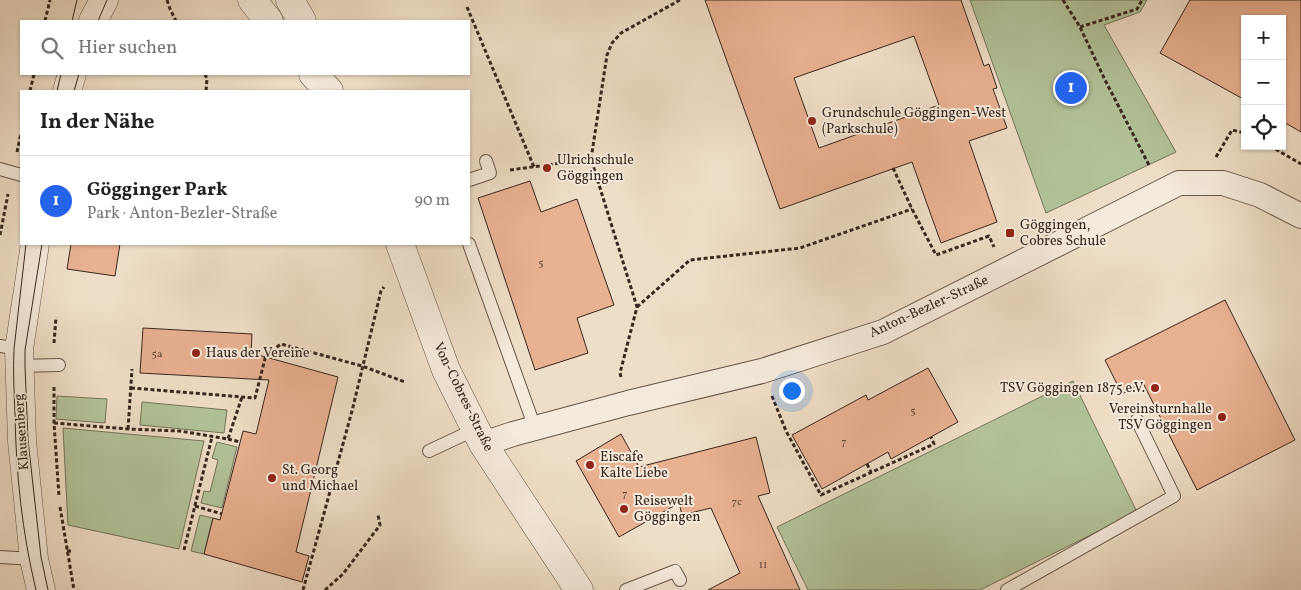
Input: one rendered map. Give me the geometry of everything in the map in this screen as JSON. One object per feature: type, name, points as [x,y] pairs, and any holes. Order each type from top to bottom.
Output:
[{"type":"street","points":[[82,20],[84,0]]},
{"type":"street","points":[[94,20],[104,0]]},
{"type":"street","points":[[252,0],[268,20]]},
{"type":"street","points":[[290,0],[301,20]]},
{"type":"street","points":[[67,90],[72,75]]},
{"type":"street","points":[[314,75],[328,90]]},
{"type":"street","points":[[328,75],[335,90]]},
{"type":"street","name":"Anton-Bezler-Straße","points":[[479,436],[535,428],[628,403],[762,371],[883,332],[1180,183],[1223,183],[1260,195],[1301,216]]},
{"type":"street","name":"Klausenberg","points":[[35,245],[12,354],[34,559],[41,590]]},
{"type":"street","name":"Von-Cobres-Straße","points":[[402,251],[446,370],[479,436],[579,590]]},
{"type":"lane","points":[[470,179],[488,167]]},
{"type":"lane","points":[[469,245],[535,428]]},
{"type":"lane","points":[[12,354],[56,365]]},
{"type":"lane","points":[[1007,590],[1174,496],[1137,420]]},
{"type":"lane","points":[[429,451],[479,436]]},
{"type":"lane","points":[[0,558],[34,559]]},
{"type":"lane","points":[[626,590],[674,572],[680,580]]},
{"type":"path","points":[[45,20],[50,0]]},
{"type":"path","points":[[167,0],[175,20]]},
{"type":"path","points":[[628,403],[620,372],[637,307],[591,159],[607,55],[612,43],[621,32],[680,0]]},
{"type":"path","points":[[1063,0],[1080,27],[1105,80],[1150,166],[1158,164]]},
{"type":"path","points":[[1080,27],[1137,8],[1142,0]]},
{"type":"path","points":[[466,7],[534,167]]},
{"type":"path","points":[[30,90],[34,75]]},
{"type":"path","points":[[205,75],[206,90]]},
{"type":"path","points":[[1216,158],[1232,130],[1241,132]]},
{"type":"path","points":[[1277,150],[1301,164]]},
{"type":"path","points":[[488,167],[534,167],[591,159]]},
{"type":"path","points":[[893,168],[936,255],[989,236],[995,247],[986,252]]},
{"type":"path","points":[[0,235],[11,172]]},
{"type":"path","points":[[637,307],[690,260],[800,248],[912,209]]},
{"type":"path","points":[[303,590],[352,411],[381,291],[402,251]]},
{"type":"path","points":[[56,312],[54,423],[60,504],[74,590]]},
{"type":"path","points":[[131,388],[255,398],[266,355],[281,344],[362,366],[405,382]]},
{"type":"path","points":[[128,429],[132,369]]},
{"type":"path","points":[[762,371],[786,431],[821,495],[934,444],[931,437]]},
{"type":"path","points":[[228,440],[242,397]]},
{"type":"path","points":[[54,423],[180,431],[240,442]]},
{"type":"path","points":[[184,550],[212,437]]},
{"type":"path","points":[[867,464],[871,472]]},
{"type":"path","points":[[195,506],[222,514]]},
{"type":"path","points":[[325,590],[343,574],[380,525],[378,515]]},
{"type":"path","points":[[67,550],[72,551]]},
{"type":"green space","points":[[970,0],[1147,0],[1140,12],[1104,25],[1176,152],[1046,213]]},
{"type":"green space","points":[[1073,381],[1137,512],[980,590],[808,590],[777,527]]},
{"type":"green space","points":[[57,396],[107,399],[105,423],[56,419]]},
{"type":"green space","points":[[142,402],[227,410],[224,433],[140,425]]},
{"type":"green space","points":[[63,428],[204,441],[179,549],[68,525]]},
{"type":"green space","points":[[217,442],[237,447],[222,508],[201,503],[204,491],[210,492],[218,460],[212,458]]},
{"type":"green space","points":[[200,515],[213,518],[204,554],[191,551]]},
{"type":"building","points":[[705,0],[961,0],[984,66],[989,64],[997,88],[993,89],[1007,128],[969,141],[997,222],[941,243],[912,162],[780,209]],"holes":[[[914,36],[939,105],[819,148],[794,78]]]},
{"type":"building","points":[[1190,0],[1301,0],[1301,132],[1286,123],[1286,15],[1241,15],[1241,98],[1160,53]]},
{"type":"building","points":[[530,181],[541,212],[577,199],[614,305],[577,318],[588,353],[535,370],[478,198]]},
{"type":"building","points":[[71,245],[120,245],[115,276],[67,269]]},
{"type":"building","name":"Vereinsturnhalle TSV Göggingen","points":[[1225,300],[1295,440],[1197,490],[1143,383],[1122,394],[1105,360]]},
{"type":"building","name":"St. Georg und Michael","points":[[143,328],[252,334],[251,353],[338,377],[296,552],[309,556],[302,582],[204,554],[213,518],[220,520],[243,431],[256,434],[269,380],[140,373]]},
{"type":"building","points":[[928,368],[958,422],[891,459],[888,452],[822,489],[792,435],[866,395],[868,400]]},
{"type":"building","points":[[621,434],[639,467],[756,437],[770,493],[758,496],[800,590],[708,590],[740,573],[711,508],[682,515],[679,503],[619,537],[576,461]]},
{"type":"tram line","points":[[72,20],[77,0]]},
{"type":"tram line","points":[[98,20],[107,0]]},
{"type":"tram line","points":[[57,90],[61,75]]},
{"type":"tram line","points":[[74,90],[79,75]]},
{"type":"tram line","points":[[26,245],[14,349],[14,390],[21,503],[36,590]]},
{"type":"tram line","points":[[42,245],[25,350],[25,366],[28,440],[41,557],[48,590]]},
{"type":"place","name":"Gögginger Park","points":[[1071,88]]},
{"type":"place","name":"Grundschule Göggingen-West (Parkschule)","points":[[812,121]]},
{"type":"place","name":"Ulrichschule Göggingen","points":[[547,168]]},
{"type":"place","name":"Göggingen, Cobres Schule","points":[[1010,233]]},
{"type":"place","name":"Haus der Vereine","points":[[196,353]]},
{"type":"place","name":"TSV Göggingen 1875 e.V.","points":[[1155,388]]},
{"type":"place","name":"Vereinsturnhalle TSV Göggingen","points":[[1222,417]]},
{"type":"place","name":"Eiscafe Kalte Liebe","points":[[590,465]]},
{"type":"place","name":"St. Georg und Michael","points":[[272,478]]},
{"type":"place","name":"Reisewelt Göggingen","points":[[624,509]]}]
